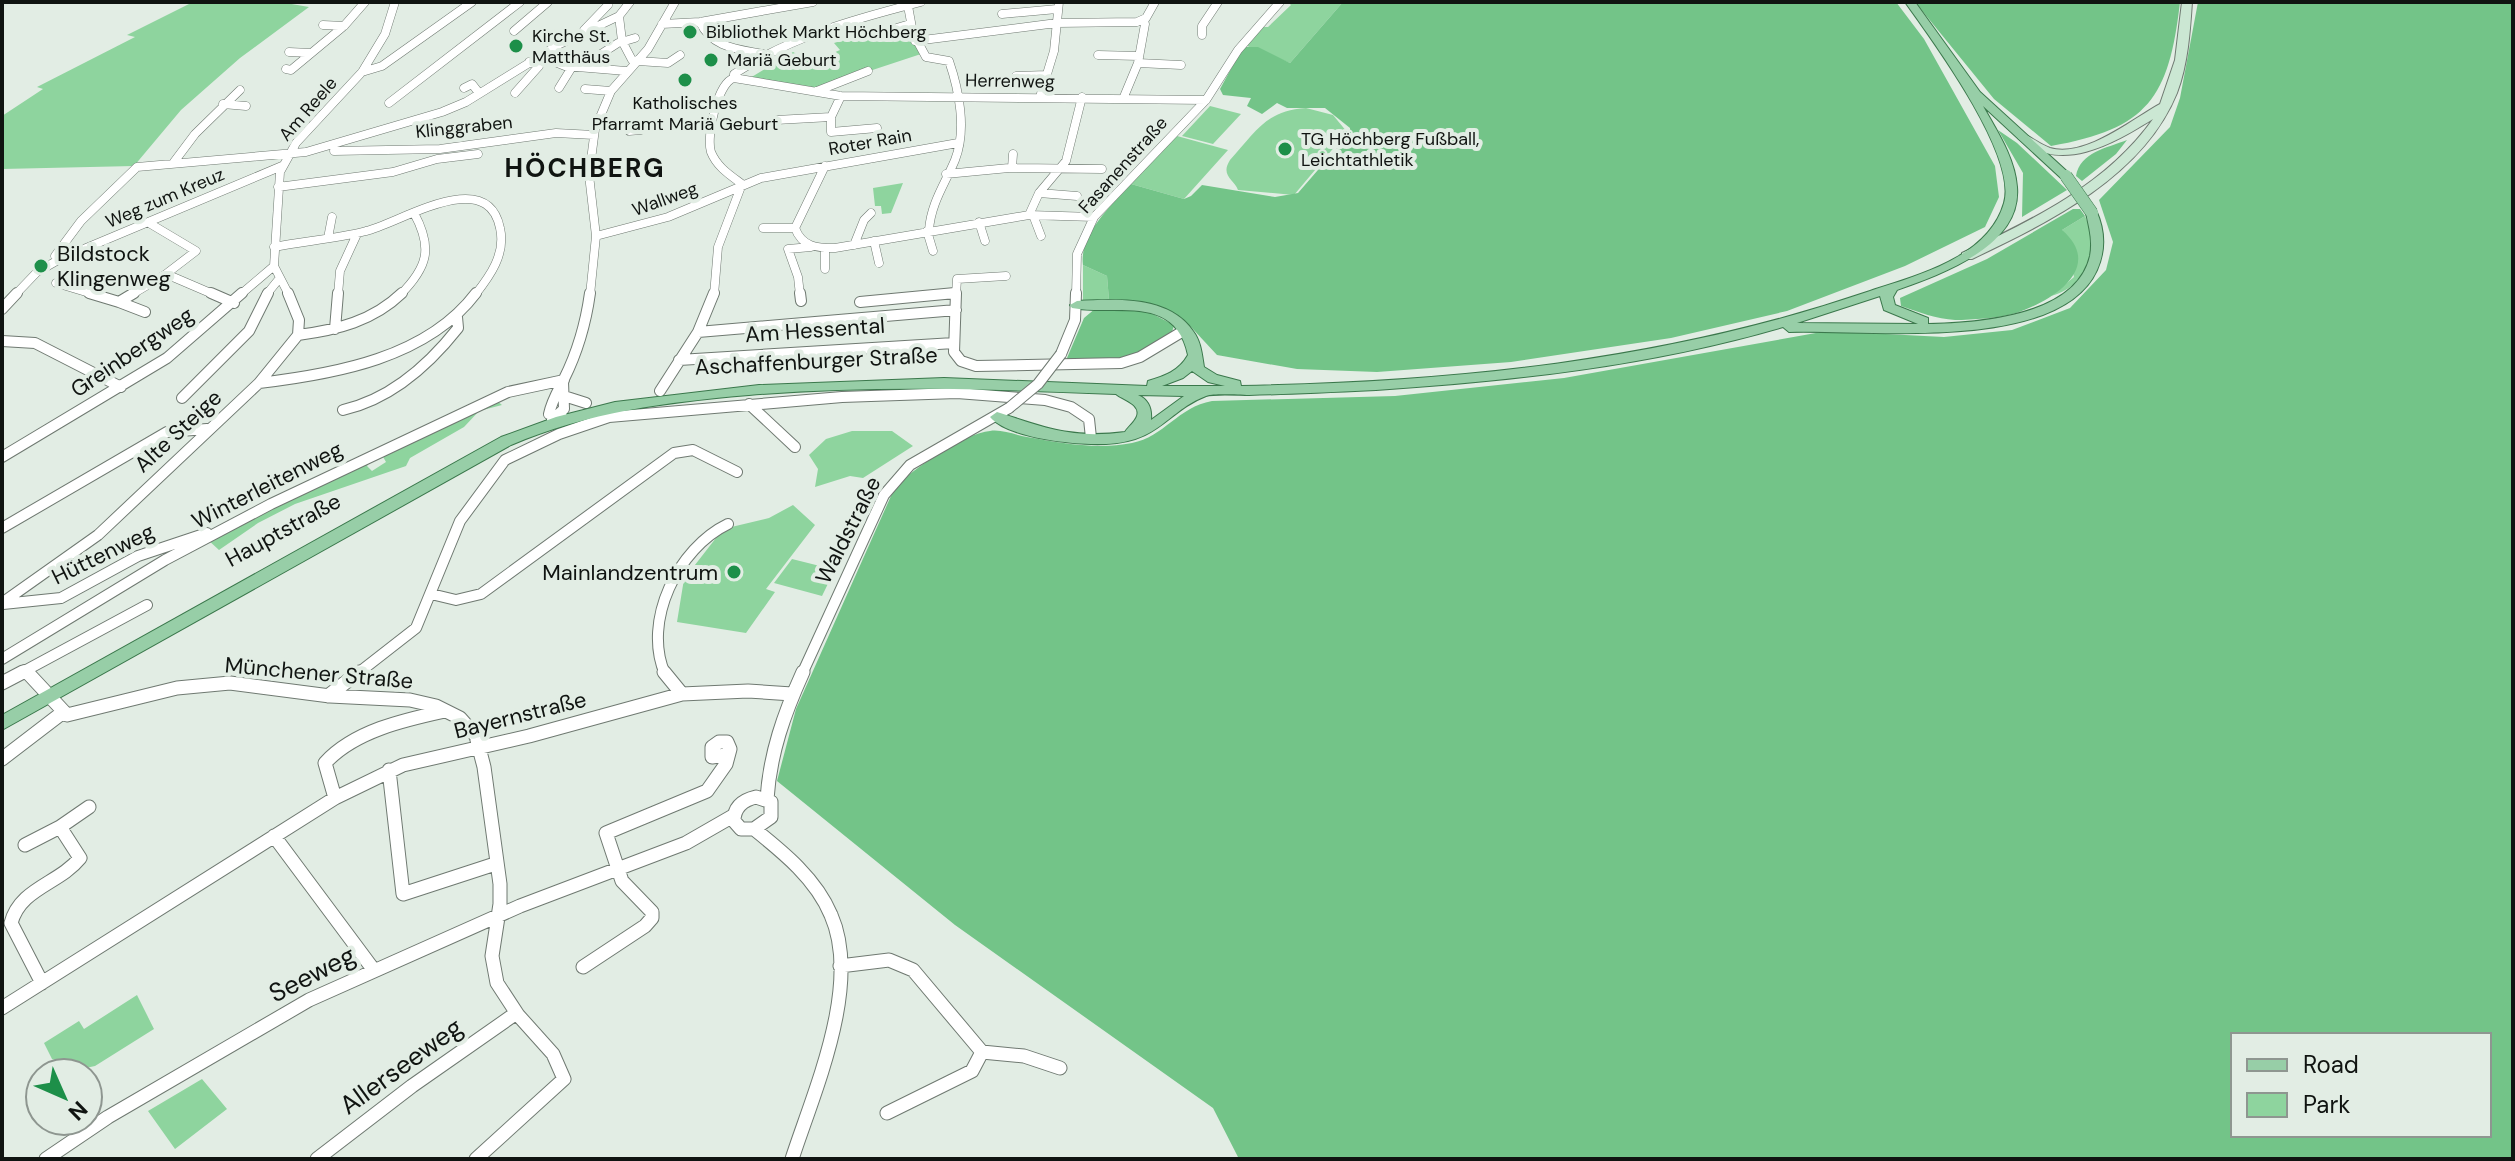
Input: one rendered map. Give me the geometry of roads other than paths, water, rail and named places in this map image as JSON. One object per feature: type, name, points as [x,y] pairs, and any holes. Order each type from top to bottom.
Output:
[{"type":"main road","points":[[1760,331],[1827,326],[1956,327],[2025,316],[2057,303],[2087,278],[2097,256],[2097,230],[2092,213],[2066,176],[1988,108],[1963,79],[1910,2]]},
{"type":"main road","points":[[1095,385],[1260,389],[1400,384],[1538,372],[1671,350],[1760,331],[1893,287],[2032,224],[2096,182],[2140,143],[2169,98],[2181,54],[2187,2]]},
{"type":"main road","points":[[1963,79],[2009,170],[2012,186],[2011,201],[2002,223],[1967,256]]},
{"type":"main road","points":[[2020,137],[2046,150],[2066,153],[2107,139],[2147,118],[2169,98]]},
{"type":"main road","points":[[1893,287],[1886,301],[1896,311],[1926,322],[1956,327]]},
{"type":"main road","points":[[1077,305],[1137,306],[1169,317],[1190,336],[1198,369],[1207,376],[1260,389]]},
{"type":"main road","points":[[1153,384],[1178,376],[1189,367],[1194,356]]},
{"type":"main road","name":"Aschaffenburger Straße","points":[[558,416],[586,403],[660,391],[895,377],[1095,385]]},
{"type":"main road","points":[[1095,385],[1153,384],[1239,389]]},
{"type":"main road","name":"Aschaffenburger Straße","points":[[558,416],[654,399],[833,385],[1095,385]]},
{"type":"main road","points":[[1095,385],[1134,397],[1143,405],[1144,420],[1123,436]]},
{"type":"main road","points":[[1003,412],[1022,428],[1091,438],[1123,436],[1142,432],[1186,399],[1239,389]]},
{"type":"main road","name":"Hauptstraße","points":[[2,711],[70,684],[494,448],[558,416]]},
{"type":"main road","name":"Hauptstraße","points":[[2,723],[44,694],[471,451],[558,416]]},
{"type":"street","points":[[286,69],[291,70],[344,26],[365,2]]},
{"type":"street","name":"Am Reele","points":[[274,247],[282,166],[337,97],[362,72],[385,34],[395,2]]},
{"type":"street","points":[[362,72],[382,66],[472,2]]},
{"type":"street","points":[[389,103],[520,2]]},
{"type":"street","points":[[514,31],[548,2]]},
{"type":"street","points":[[2,309],[37,272],[60,259],[55,256],[58,249],[73,231],[137,167],[290,154],[322,148],[442,112],[592,26],[619,16],[630,2]]},
{"type":"street","points":[[558,416],[564,381],[587,317],[596,236],[589,175],[598,119],[614,88],[638,61],[675,2]]},
{"type":"street","points":[[662,24],[700,22],[813,2]]},
{"type":"street","points":[[660,391],[698,332],[716,289],[718,247],[742,184],[722,170],[710,150],[718,92],[737,71],[763,54],[819,30],[921,2]]},
{"type":"street","points":[[1142,20],[1155,2]]},
{"type":"street","points":[[1202,35],[1202,26],[1218,2]]},
{"type":"street","name":"Fasanenstraße","points":[[1047,375],[1072,332],[1077,305],[1077,254],[1094,217],[1206,100],[1238,50],[1280,2]]},
{"type":"street","points":[[592,26],[608,5]]},
{"type":"street","points":[[908,6],[915,41],[926,57],[949,61],[958,96],[955,160],[932,207],[928,230],[933,251]]},
{"type":"street","points":[[1002,14],[1058,6],[1054,51],[1040,97]]},
{"type":"street","points":[[619,16],[623,42],[632,60],[668,65],[680,55]]},
{"type":"street","points":[[915,41],[1057,23],[1142,20]]},
{"type":"street","points":[[1123,99],[1138,59],[1145,24],[1142,20]]},
{"type":"street","points":[[700,22],[706,35],[715,42],[763,54]]},
{"type":"street","points":[[873,35],[910,24]]},
{"type":"street","points":[[323,25],[344,26]]},
{"type":"street","points":[[590,61],[635,38]]},
{"type":"street","points":[[289,52],[311,53]]},
{"type":"street","points":[[1098,55],[1181,65]]},
{"type":"street","points":[[540,56],[572,67],[626,71]]},
{"type":"street","points":[[515,93],[539,66],[529,62]]},
{"type":"street","points":[[559,88],[572,67]]},
{"type":"street","points":[[815,92],[868,71]]},
{"type":"street","points":[[1016,76],[1047,75]]},
{"type":"street","name":"Herrenweg","points":[[729,80],[841,96],[1206,100]]},
{"type":"street","points":[[464,88],[472,84],[479,93]]},
{"type":"street","points":[[585,89],[628,84]]},
{"type":"street","points":[[174,162],[223,104],[240,90]]},
{"type":"street","points":[[841,96],[831,117],[831,132],[877,128]]},
{"type":"street","points":[[1041,236],[1031,215],[1039,193],[1062,169],[1082,97]]},
{"type":"street","points":[[223,104],[246,106]]},
{"type":"street","points":[[776,120],[831,117]]},
{"type":"street","points":[[598,119],[628,128],[629,131],[641,130]]},
{"type":"street","name":"Klinggraben","points":[[290,154],[365,146],[447,148],[567,131],[594,135]]},
{"type":"street","name":"Roter Rain","points":[[742,184],[958,143]]},
{"type":"street","points":[[278,187],[393,172],[437,159],[478,154]]},
{"type":"street","points":[[1012,168],[1013,154]]},
{"type":"street","name":"Weg zum Kreuz","points":[[60,259],[282,166]]},
{"type":"street","points":[[811,247],[799,239],[795,228],[825,166]]},
{"type":"street","points":[[946,174],[1012,168],[1102,169]]},
{"type":"street","name":"Wallweg","points":[[596,236],[666,218],[742,184]]},
{"type":"street","points":[[1039,193],[1077,196]]},
{"type":"street","points":[[259,383],[309,378],[358,366],[408,346],[457,317],[474,299],[494,268],[502,237],[500,223],[495,213],[475,199],[438,202],[357,234],[274,247],[274,266],[299,320],[298,335],[335,329],[373,313],[416,278],[428,254],[429,238],[414,213]]},
{"type":"street","points":[[854,245],[864,220],[871,213]]},
{"type":"street","points":[[774,251],[854,245],[928,230],[1031,215],[1094,217]]},
{"type":"street","points":[[328,238],[332,217]]},
{"type":"street","points":[[979,222],[985,241]]},
{"type":"street","points":[[119,302],[166,274],[196,251],[149,223]]},
{"type":"street","points":[[763,228],[795,228]]},
{"type":"street","points":[[335,329],[340,271],[357,234]]},
{"type":"street","points":[[874,241],[879,263]]},
{"type":"street","points":[[825,248],[825,269]]},
{"type":"street","points":[[788,249],[798,277],[801,301]]},
{"type":"street","name":"Greinbergweg","points":[[2,457],[167,358],[274,266]]},
{"type":"street","points":[[166,274],[234,303]]},
{"type":"street","points":[[1006,276],[957,279],[954,343],[956,357],[968,365],[1106,366],[1140,357],[1185,330]]},
{"type":"street","points":[[182,398],[243,339],[258,317],[265,297],[279,279]]},
{"type":"street","points":[[56,283],[145,312]]},
{"type":"street","points":[[860,302],[956,293]]},
{"type":"street","points":[[698,332],[956,310]]},
{"type":"street","points":[[343,410],[388,391],[419,371],[441,351],[458,328],[457,317]]},
{"type":"street","name":"Alte Steige","points":[[2,604],[98,535],[259,383],[298,335]]},
{"type":"street","points":[[2,341],[35,343],[121,387]]},
{"type":"street","name":"Am Hessental","points":[[679,360],[954,343]]},
{"type":"street","name":"Waldstraße","points":[[767,799],[769,771],[781,721],[893,481],[918,460],[1003,412],[1047,375]]},
{"type":"street","points":[[558,416],[556,390],[564,381]]},
{"type":"street","name":"Winterleitenweg","points":[[2,659],[219,530],[516,387],[564,381]]},
{"type":"street","points":[[327,696],[405,640],[418,625],[460,521],[490,477],[510,455],[558,416],[609,417],[749,404],[935,393],[1045,400],[1083,413],[1091,427],[1091,438]]},
{"type":"street","points":[[749,404],[795,447]]},
{"type":"street","points":[[2,528],[167,432],[207,429]]},
{"type":"street","points":[[431,594],[455,602],[468,601],[481,594],[674,453],[693,450],[737,472]]},
{"type":"street","points":[[682,694],[665,672],[658,641],[662,606],[688,561],[715,528],[728,524]]},
{"type":"street","name":"Hüttenweg","points":[[2,604],[61,598],[138,556],[189,537],[219,530]]},
{"type":"street","points":[[2,683],[147,605]]},
{"type":"street","points":[[25,670],[62,713]]},
{"type":"street","name":"Münchener Straße","points":[[62,713],[74,714],[176,688],[242,683],[327,696],[420,702],[445,710],[462,720],[474,733],[479,747],[500,897],[491,941],[494,976],[515,1014],[559,1061],[564,1079],[476,1159]]},
{"type":"street","points":[[2,759],[62,713],[70,684]]},
{"type":"street","name":"Bayernstraße","points":[[2,1008],[335,798],[389,770],[682,694],[748,691],[792,694]]},
{"type":"street","points":[[335,798],[325,763],[336,750],[386,729],[445,710]]},
{"type":"street","points":[[583,967],[645,926],[652,918],[652,912],[622,881],[606,833],[707,791],[726,764],[726,755]]},
{"type":"street","points":[[389,770],[403,894],[495,864]]},
{"type":"street","name":"Waldstraße","points":[[750,798],[769,771]]},
{"type":"street","points":[[780,850],[769,820],[773,807],[767,799],[750,798],[739,805],[735,821],[754,829],[780,850],[817,892],[835,925],[840,966],[830,1037],[792,1159]]},
{"type":"street","points":[[25,845],[89,807]]},
{"type":"street","points":[[754,829],[769,820]]},
{"type":"street","name":"Seeweg","points":[[46,1159],[108,1117],[261,1027],[373,969],[735,821]]},
{"type":"street","points":[[42,983],[7,914],[80,861],[60,827]]},
{"type":"street","points":[[274,836],[373,969]]},
{"type":"street","points":[[840,966],[889,960],[913,970],[982,1052],[1024,1056],[1060,1068]]},
{"type":"street","name":"Allerseeweg","points":[[317,1159],[412,1086],[515,1014]]},
{"type":"street","points":[[887,1113],[972,1071],[982,1052]]},
{"type":"place","name":"Bibliothek Markt Höchberg","points":[[690,32]]},
{"type":"place","name":"Kirche St. Matthäus","points":[[516,46]]},
{"type":"place","name":"Mariä Geburt","points":[[711,60]]},
{"type":"place","name":"Katholisches Pfarramt Mariä Geburt","points":[[685,80]]},
{"type":"place","name":"TG Höchberg Fußball, Leichtathletik","points":[[1285,149]]},
{"type":"place","name":"Bildstock Klingenweg","points":[[41,266]]},
{"type":"place","name":"Mainlandzentrum","points":[[734,572]]},
{"type":"district","name":"HÖCHBERG","points":[[585,168]]}]
